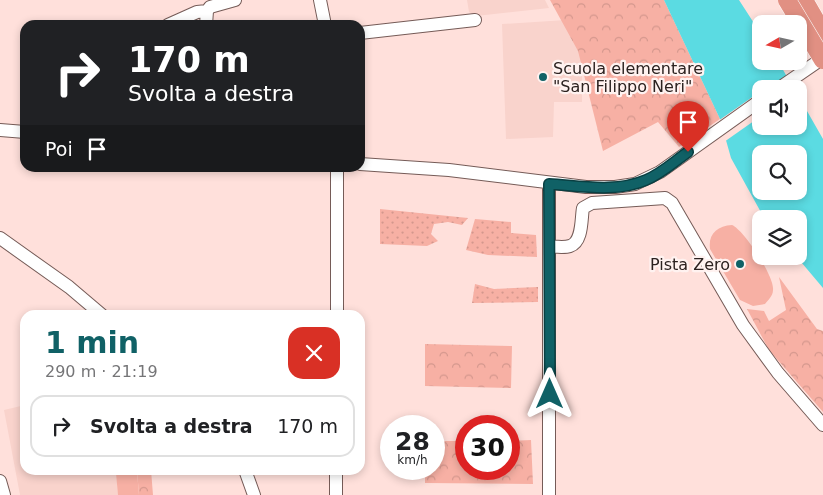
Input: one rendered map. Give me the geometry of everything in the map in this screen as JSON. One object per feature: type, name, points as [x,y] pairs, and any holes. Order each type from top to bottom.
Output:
[{"type":"highway","points":[[787,0],[823,59]]},
{"type":"highway","points":[[804,0],[823,33]]},
{"type":"street","points":[[179,20],[197,12],[207,11],[210,8],[235,0]]},
{"type":"street","points":[[320,0],[325,20]]},
{"type":"street","points":[[206,20],[207,11]]},
{"type":"street","points":[[365,32],[476,20]]},
{"type":"street","points":[[792,80],[823,59]]},
{"type":"street","points":[[365,164],[449,170],[549,184],[615,187],[635,184],[648,179],[752,106]]},
{"type":"street","points":[[0,130],[20,132]]},
{"type":"street","points":[[337,310],[338,172]]},
{"type":"street","points":[[549,184],[549,495]]},
{"type":"street","points":[[549,247],[570,246],[576,242],[580,233],[583,208],[592,203],[665,198],[672,203],[743,324],[778,373],[823,425]]},
{"type":"street","points":[[0,238],[69,287],[96,310]]},
{"type":"street","points":[[247,475],[254,495]]},
{"type":"street","points":[[336,475],[336,495]]},
{"type":"shaded area","points":[[467,0],[545,0],[549,8],[476,16],[469,12]]},
{"type":"shaded area","name":"Scuola elementare \"San Filippo Neri\"","points":[[566,20],[582,53],[582,102],[554,102],[553,137],[506,139],[502,24]]},
{"type":"shaded area","points":[[20,406],[20,475],[117,475],[118,495],[20,495],[4,410]]},
{"type":"green space","points":[[550,0],[664,0],[720,119],[679,147],[658,122],[603,151],[578,51]]},
{"type":"green space","points":[[380,209],[468,218],[462,225],[448,222],[434,224],[431,234],[438,241],[427,246],[380,244]]},
{"type":"green space","points":[[475,219],[511,222],[511,233],[536,235],[537,257],[488,255],[466,250]]},
{"type":"green space","name":"Pista Zero","points":[[732,225],[744,235],[752,245],[752,265],[764,265],[769,275],[773,292],[765,304],[753,306],[740,300],[710,249],[712,235],[718,229]]},
{"type":"green space","points":[[779,277],[817,329],[823,331],[823,412],[769,350],[747,309],[764,311],[769,321],[786,310]]},
{"type":"green space","points":[[475,284],[494,289],[538,287],[538,302],[472,303]]},
{"type":"green space","points":[[425,344],[512,346],[511,388],[425,386]]},
{"type":"green space","points":[[520,440],[531,440],[533,484],[425,483],[425,480],[445,480],[445,441],[455,441],[455,480],[520,480]]},
{"type":"green space","points":[[116,475],[137,475],[139,495],[118,495]]},
{"type":"green space","points":[[137,475],[151,475],[153,495],[139,495]]},
{"type":"water","points":[[664,0],[739,0],[752,20],[752,70],[783,70],[789,80],[752,80],[752,135],[807,135],[807,111],[823,139],[823,288],[804,265],[807,265],[807,210],[760,210],[754,200],[807,200],[807,145],[752,145],[752,196],[731,158],[720,119]]},
{"type":"pier","points":[[752,97],[752,122],[724,142],[718,121]]},
{"type":"place","name":"Scuola elementare \"San Filippo Neri\"","points":[[543,77]]},
{"type":"place","name":"Pista Zero","points":[[740,264]]},
{"type":"route","points":[[550,394],[549,184],[586,187],[615,187],[635,184],[648,179],[688,152]]}]
